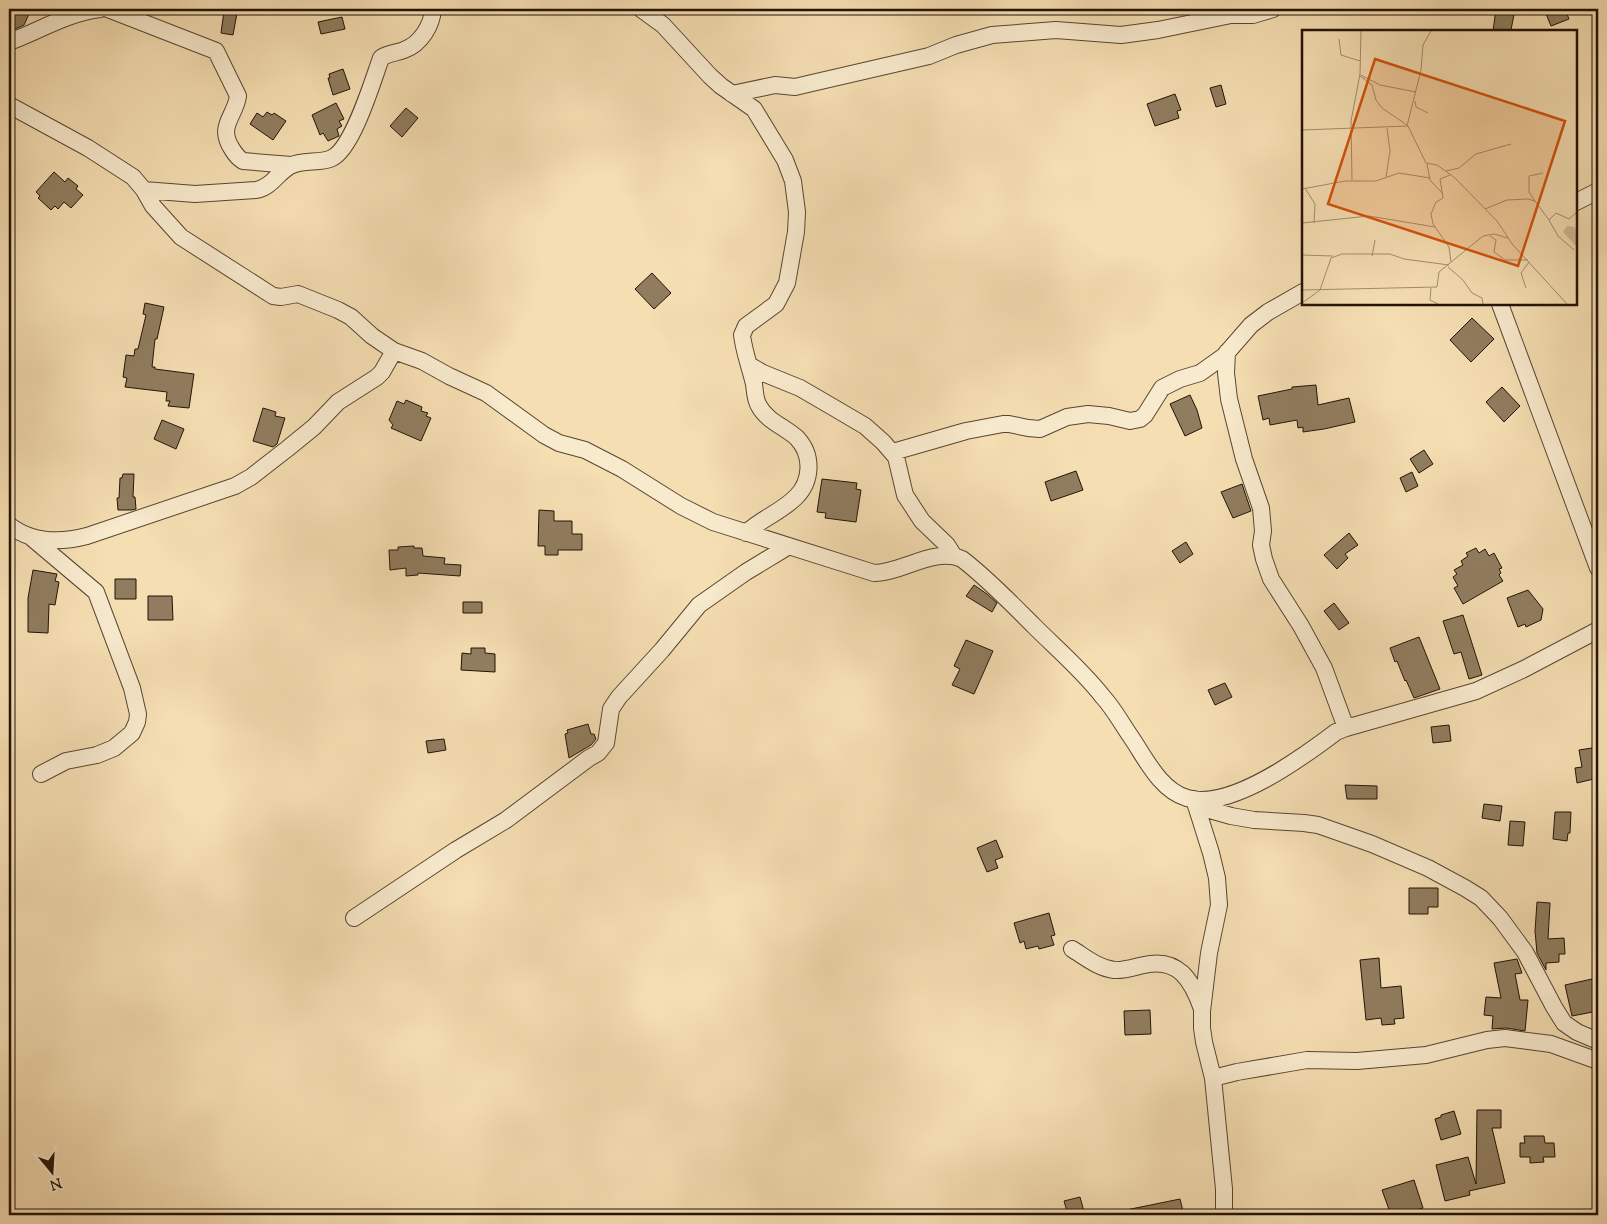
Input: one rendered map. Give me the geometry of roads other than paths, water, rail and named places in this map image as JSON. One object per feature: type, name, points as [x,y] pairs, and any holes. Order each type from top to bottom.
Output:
[{"type":"street","points":[[9,42],[52,25],[71,15],[100,9]]},
{"type":"street","points":[[108,9],[216,51],[238,96],[226,125],[229,145],[238,159],[291,165],[326,160],[337,154],[346,144],[354,127],[382,58],[410,47],[422,37],[430,24],[433,9]]},
{"type":"street","points":[[641,9],[663,25],[710,76],[754,109],[785,160],[793,180],[797,212],[792,259],[782,294],[776,304],[744,328],[742,335],[759,407],[772,420],[798,439],[805,453],[809,470],[808,477],[796,497],[746,533]]},
{"type":"street","points":[[732,94],[775,85],[795,87],[804,85],[929,56],[956,45],[992,35],[1056,30],[1121,35],[1158,30],[1231,15],[1253,15],[1273,9]]},
{"type":"street","points":[[9,105],[88,148],[133,178],[181,237],[273,296],[281,297],[298,294],[338,310],[351,317],[372,336],[394,351],[422,361],[486,393],[544,435],[559,443],[585,450],[622,469],[681,506],[713,522],[874,573],[884,572],[932,558],[954,556]]},
{"type":"street","points":[[144,190],[195,194],[263,189],[270,185],[291,165]]},
{"type":"street","points":[[1577,202],[1598,191]]},
{"type":"street","points":[[893,452],[966,431],[1003,424],[1040,428],[1067,418],[1088,414],[1130,421],[1136,420],[1145,415],[1162,388],[1180,379],[1200,373],[1228,352],[1251,325],[1268,312],[1302,293]]},
{"type":"street","points":[[1500,305],[1598,568]]},
{"type":"street","points":[[32,538],[47,541],[71,540],[87,536],[235,486],[251,477],[287,449],[338,402],[382,372],[394,351]]},
{"type":"street","points":[[1228,352],[1226,373],[1229,400],[1244,459],[1261,508],[1263,531],[1261,545],[1264,559],[1271,578],[1302,626],[1324,668],[1346,728]]},
{"type":"street","points":[[749,365],[763,373],[800,388],[851,418],[873,433],[893,452],[898,464],[905,495],[927,527],[947,545],[954,556],[974,568],[998,590],[1103,697],[1151,768],[1164,783],[1178,794],[1231,816],[1318,825],[1372,844],[1428,868],[1482,898],[1500,918],[1525,952],[1564,1023],[1577,1032],[1598,1041]]},
{"type":"street","points":[[9,525],[32,538],[96,592],[132,688],[138,714],[138,722],[132,733],[114,748],[96,756],[66,761],[41,774]]},
{"type":"street","points":[[354,918],[456,850],[506,820],[598,753],[606,743],[611,709],[699,605],[789,546]]},
{"type":"street","points":[[1195,802],[1248,788],[1264,780],[1346,728],[1483,688],[1598,630]]},
{"type":"street","points":[[1195,802],[1217,878],[1218,905],[1209,953],[1202,1011],[1204,1042],[1213,1078],[1224,1189],[1224,1215]]},
{"type":"street","points":[[1072,949],[1106,969],[1123,970],[1156,963],[1172,965],[1197,994],[1202,1011]]},
{"type":"street","points":[[1213,1078],[1307,1060],[1357,1061],[1426,1055],[1487,1040],[1505,1038],[1551,1044],[1598,1061]]}]
